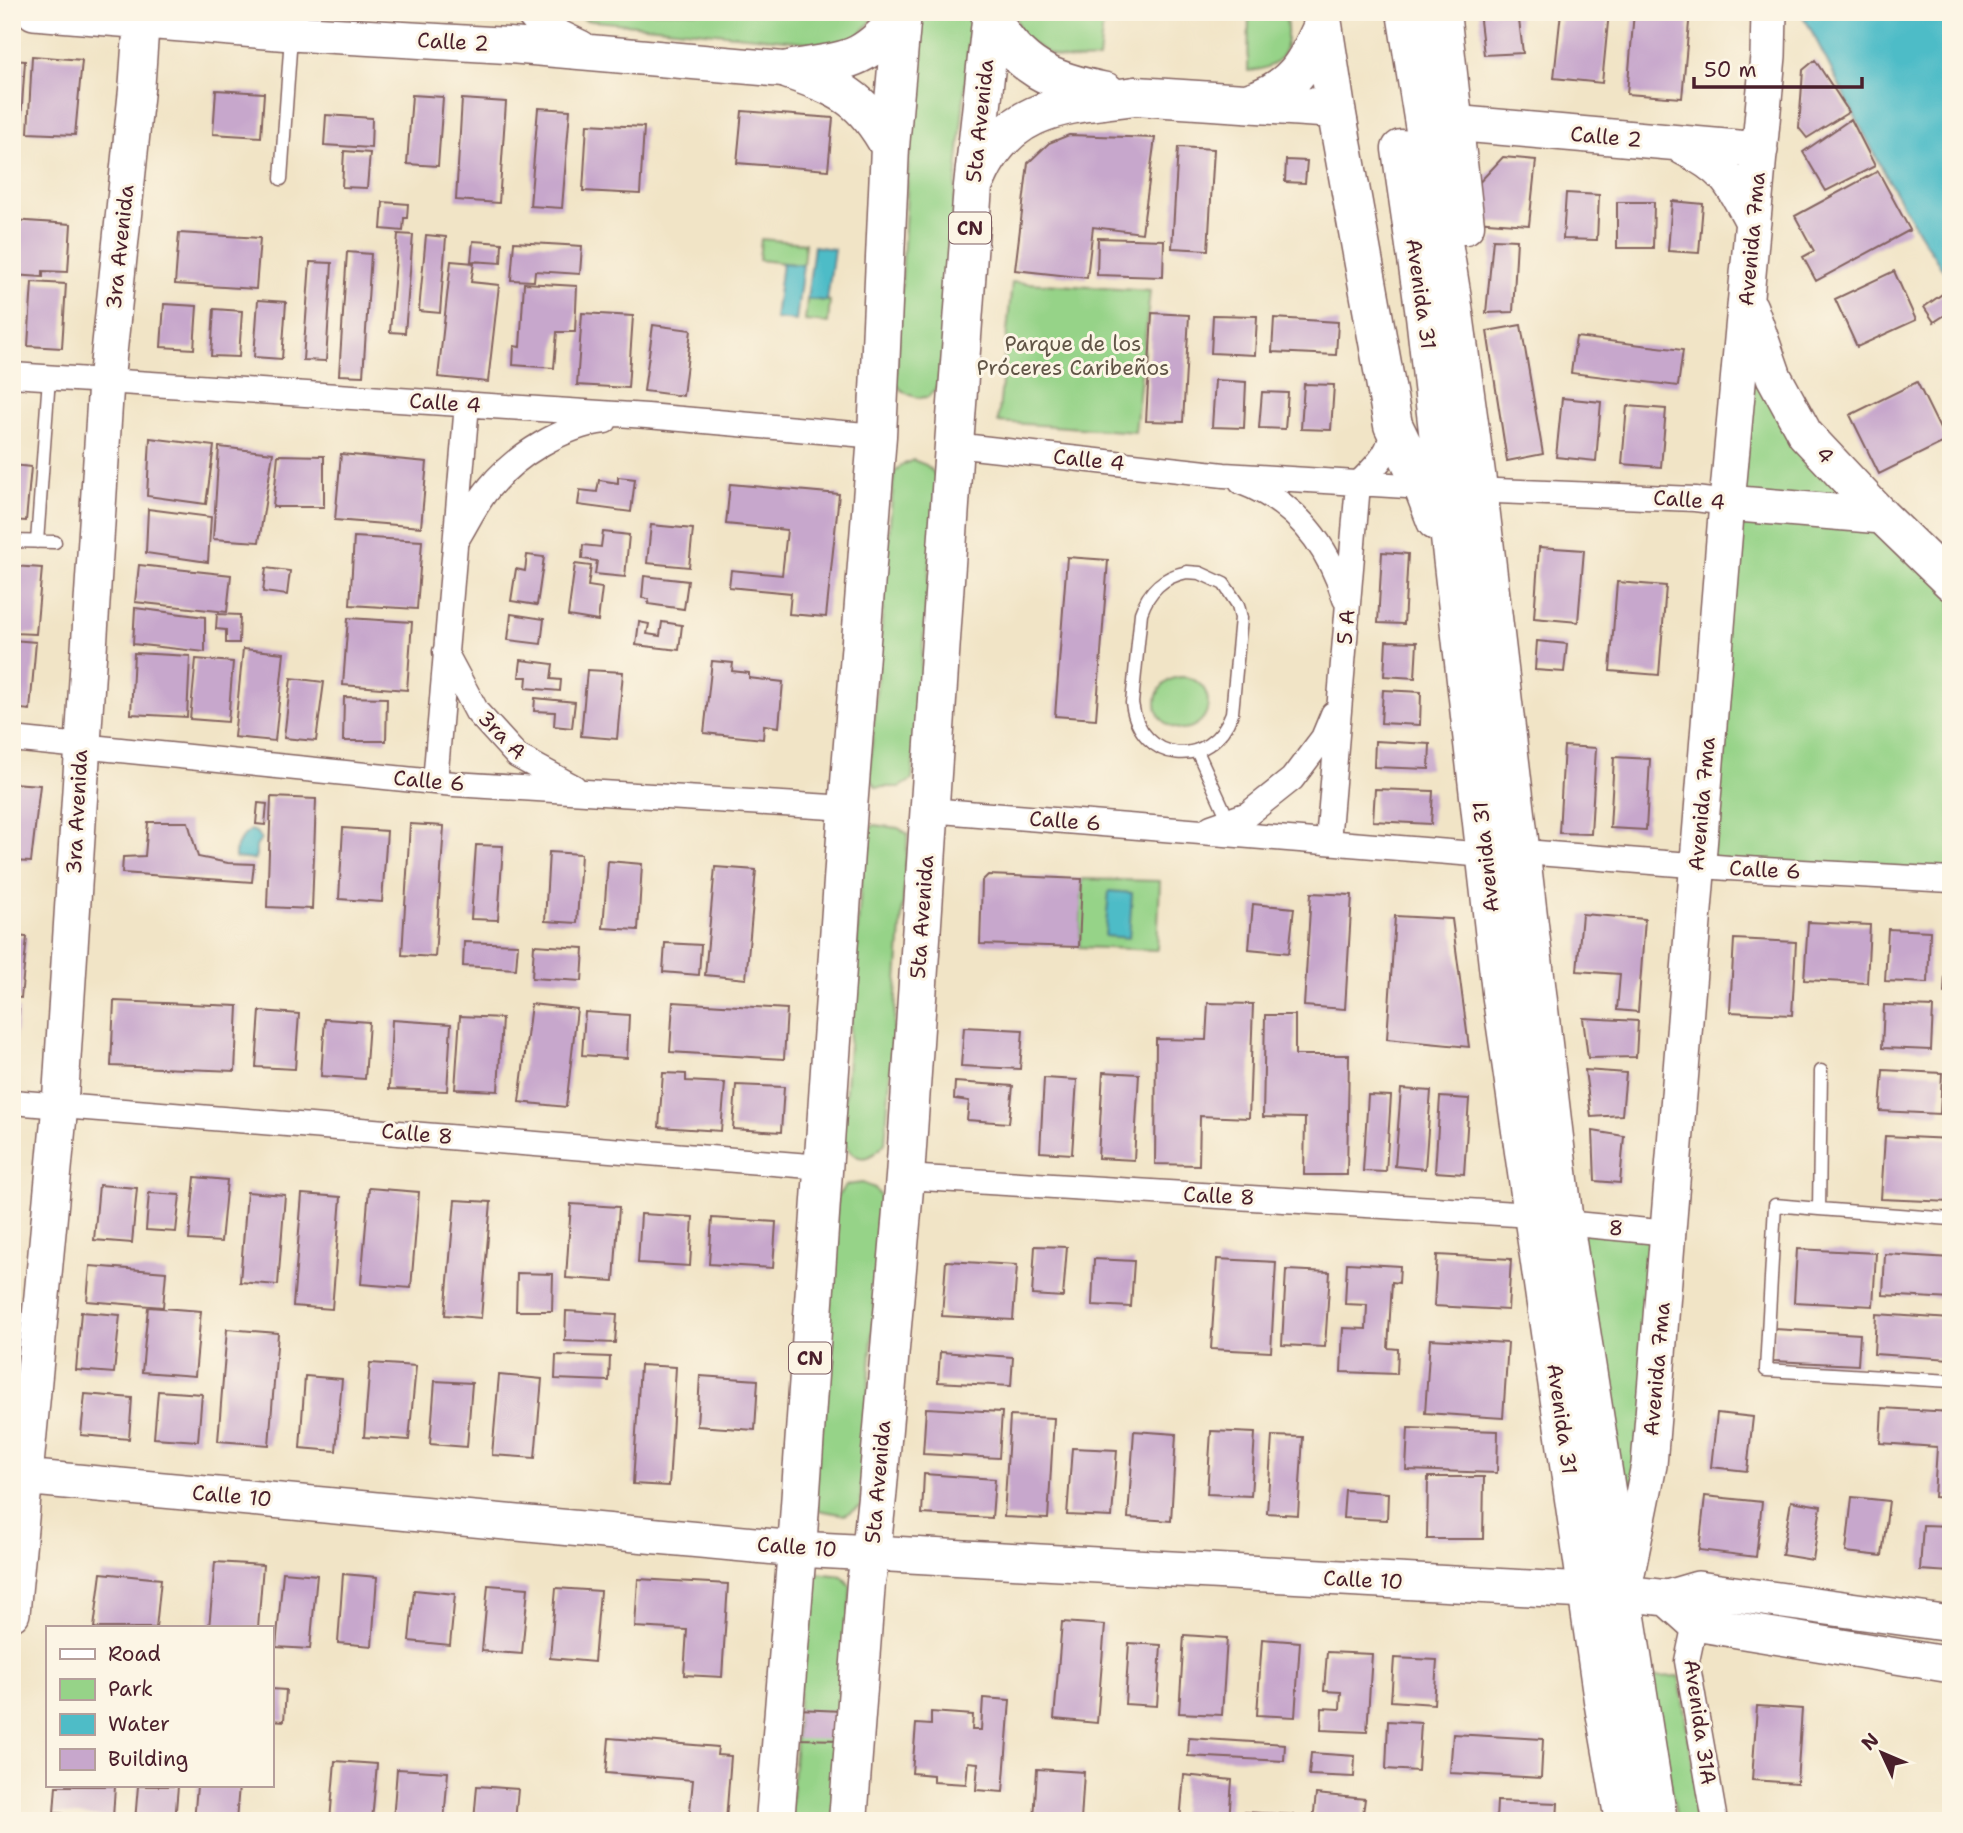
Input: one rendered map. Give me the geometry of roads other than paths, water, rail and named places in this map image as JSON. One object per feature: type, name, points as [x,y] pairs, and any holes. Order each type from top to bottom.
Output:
[{"type":"main road","name":"Calle 2","points":[[34,12],[141,17],[291,33],[517,29],[597,53],[789,70]]},
{"type":"main road","points":[[533,12],[553,35],[597,53]]},
{"type":"main road","name":"Avenida 31","points":[[1381,12],[1425,315],[1501,992],[1548,1219],[1606,1593],[1657,1821]]},
{"type":"main road","name":"Avenida 31","points":[[1406,12],[1451,292],[1477,481],[1547,1084],[1548,1219]]},
{"type":"main road","points":[[1441,12],[1537,853],[1547,1084]]},
{"type":"main road","name":"Avenida 7ma","points":[[1606,1593],[1649,1465],[1727,503],[1768,56],[1769,12]]},
{"type":"main road","points":[[789,70],[844,61],[860,55],[874,47],[902,14]]},
{"type":"main road","name":"CN","points":[[775,1821],[877,436],[890,147],[902,14]]},
{"type":"main road","points":[[992,15],[1004,40],[1024,61],[1053,78],[1086,88],[1136,96],[1336,109]]},
{"type":"main road","name":"5ta Avenida","points":[[848,1821],[866,1582],[872,1552],[905,1177],[973,186],[992,15]]},
{"type":"main road","name":"3ra Avenida","points":[[12,1613],[18,1476],[60,1105],[106,382],[137,85],[141,17]]},
{"type":"main road","points":[[1322,19],[1393,425],[1433,512],[1459,614]]},
{"type":"main road","points":[[1247,103],[1272,95],[1290,80],[1312,51],[1322,19]]},
{"type":"main road","points":[[789,70],[829,84],[864,107],[876,121],[890,147]]},
{"type":"main road","points":[[973,186],[987,155],[1002,137],[1022,122],[1046,109],[1136,96]]},
{"type":"main road","name":"Calle 2","points":[[1452,123],[1760,150]]},
{"type":"main road","points":[[1673,143],[1707,159],[1730,179],[1753,222]]},
{"type":"main road","name":"4","points":[[1746,296],[1774,377],[1805,434],[1882,516],[1951,583]]},
{"type":"main road","name":"Calle 4","points":[[1727,503],[1882,516]]},
{"type":"main road","name":"Calle 10","points":[[18,1476],[797,1549],[1667,1598],[1698,1589],[1951,1624]]},
{"type":"main road","name":"Avenida 31","points":[[1606,1593],[1603,1700],[1624,1821]]},
{"type":"main road","points":[[1667,1598],[1695,1623],[1951,1665]]},
{"type":"main road","points":[[1603,1700],[1609,1821]]},
{"type":"street","name":"Calle 4","points":[[12,375],[647,416],[877,436]]},
{"type":"street","points":[[435,782],[467,404]]},
{"type":"street","points":[[454,543],[489,488],[533,448],[587,423],[647,416]]},
{"type":"street","points":[[1358,484],[1380,463],[1392,441],[1393,425]]},
{"type":"street","name":"Calle 4","points":[[954,445],[1224,475],[1423,487]]},
{"type":"street","name":"Calle 4","points":[[1224,475],[1258,488],[1286,505],[1314,534],[1336,571],[1347,608]]},
{"type":"street","name":"5 A","points":[[1328,842],[1358,484]]},
{"type":"street","name":"Calle 4","points":[[1496,491],[1695,499],[1727,503]]},
{"type":"street","name":"3ra A","points":[[445,652],[477,712],[517,756],[569,786],[626,795]]},
{"type":"street","name":"Calle 6","points":[[1200,831],[1248,814],[1292,779],[1323,738],[1339,700]]},
{"type":"street","name":"Calle 6","points":[[12,739],[435,782],[848,808]]},
{"type":"street","name":"Calle 6","points":[[929,810],[1486,855]]},
{"type":"street","name":"Calle 6","points":[[1537,853],[1951,880]]},
{"type":"street","name":"Calle 8","points":[[12,1102],[822,1167]]},
{"type":"street","name":"Calle 8","points":[[905,1177],[1548,1219]]},
{"type":"street","name":"8","points":[[1548,1219],[1669,1233]]},
{"type":"street","name":"Avenida 31A","points":[[1695,1623],[1687,1661],[1715,1821]]},
{"type":"lane","points":[[281,179],[291,33]]},
{"type":"lane","points":[[37,542],[49,378]]},
{"type":"lane","points":[[12,541],[55,542]]},
{"type":"lane","points":[[1187,572],[1200,573],[1224,584],[1232,594],[1241,618],[1233,713],[1220,737],[1197,751],[1184,753],[1158,747],[1139,728],[1132,703],[1141,613],[1145,600],[1163,581],[1187,572]]},
{"type":"lane","points":[[1197,751],[1229,821]]},
{"type":"lane","points":[[1819,1209],[1821,1072]]},
{"type":"lane","points":[[1951,1219],[1775,1205],[1766,1370],[1951,1381]]},
{"type":"water","points":[[1800,12],[1951,12],[1951,281],[1893,188]]},
{"type":"water","points":[[814,246],[834,249],[827,301],[807,299]]},
{"type":"water","points":[[782,263],[803,265],[796,321],[775,319]]},
{"type":"water","points":[[251,830],[261,839],[256,847],[254,860],[235,858],[239,842]]},
{"type":"water","points":[[1109,891],[1132,893],[1129,938],[1105,936]]},
{"type":"park label","name":"Parque de los Próceres Caribeños","points":[[1073,356]]}]
